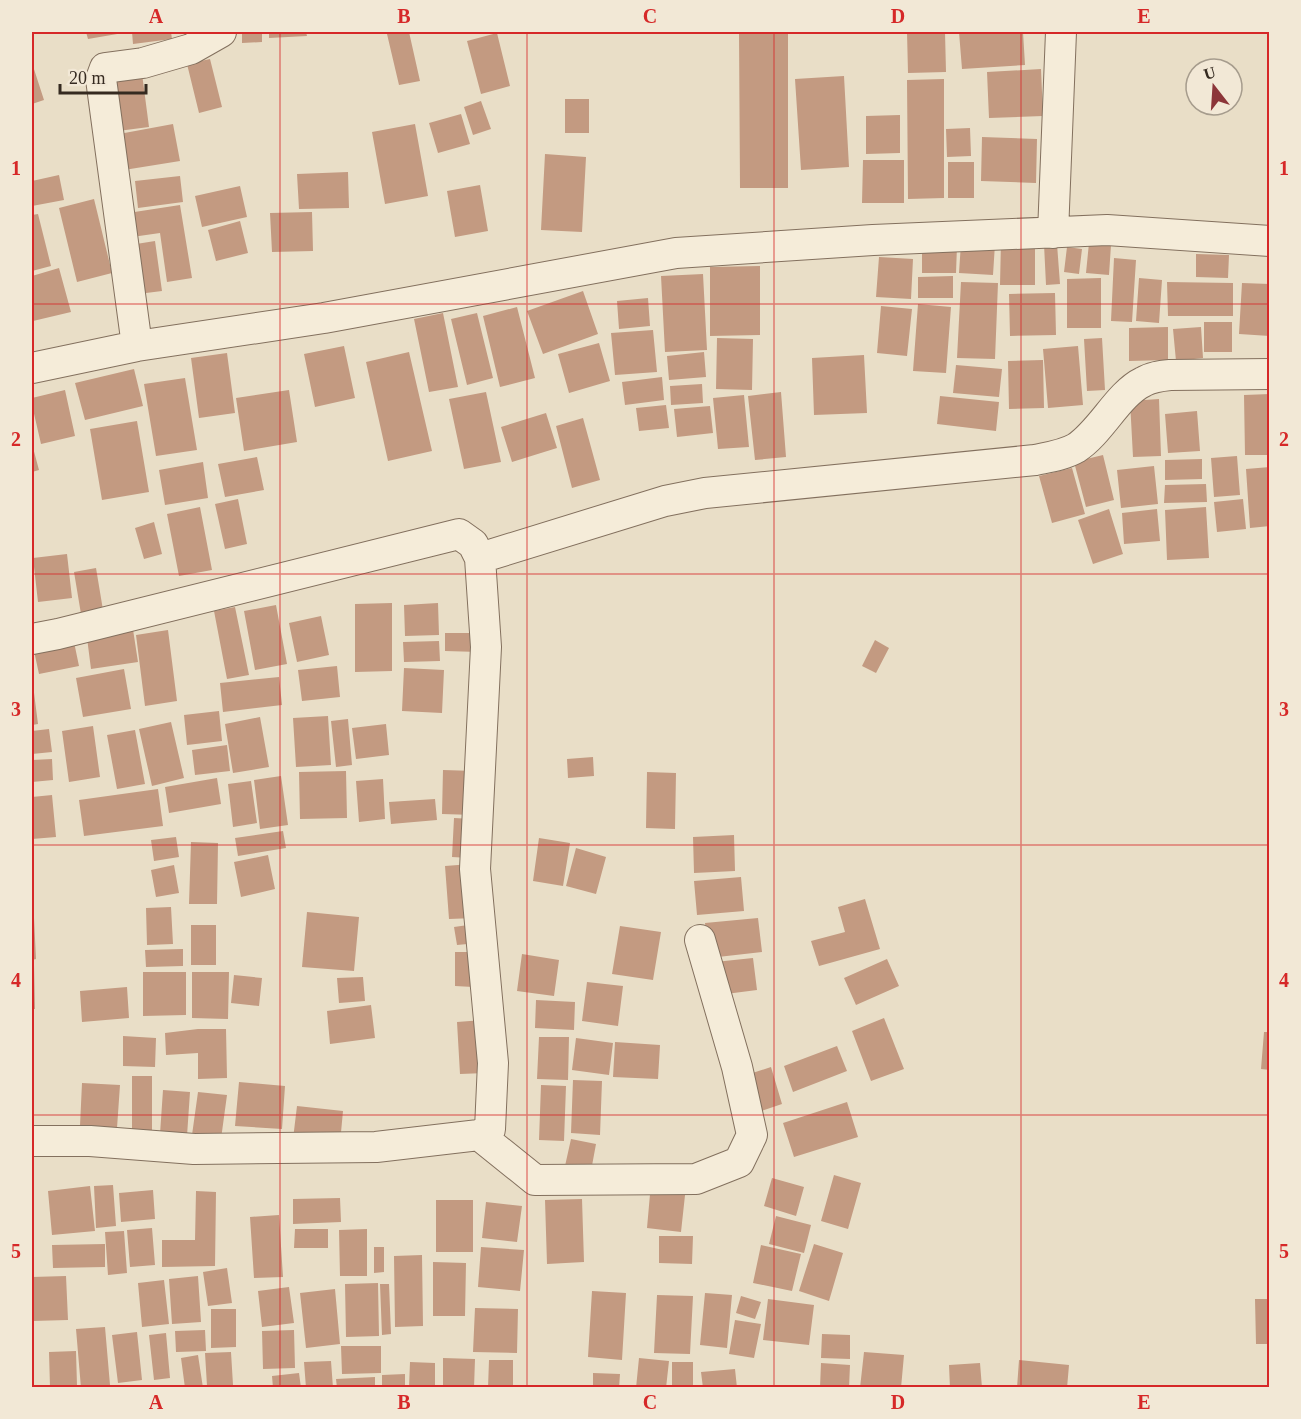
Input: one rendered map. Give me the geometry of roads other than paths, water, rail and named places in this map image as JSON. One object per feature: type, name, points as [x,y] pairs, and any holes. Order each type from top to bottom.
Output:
[{"type":"street","points":[[137,346],[101,79],[105,68],[143,63],[191,49],[221,32]]},
{"type":"street","points":[[1053,233],[1061,32]]},
{"type":"street","points":[[32,368],[137,346],[324,318],[676,253],[873,240],[1107,230],[1269,241]]},
{"type":"street","points":[[480,558],[665,501],[705,493],[1052,457],[1075,449],[1090,437],[1140,383],[1155,377],[1269,374]]},
{"type":"street","points":[[32,639],[459,534],[473,544],[480,558],[486,647],[475,869],[493,1063],[490,1129],[479,1135],[376,1147],[194,1149],[90,1141],[32,1141]]},
{"type":"street","points":[[479,1135],[535,1180],[696,1179],[739,1162],[752,1135],[737,1067],[700,940]]}]
